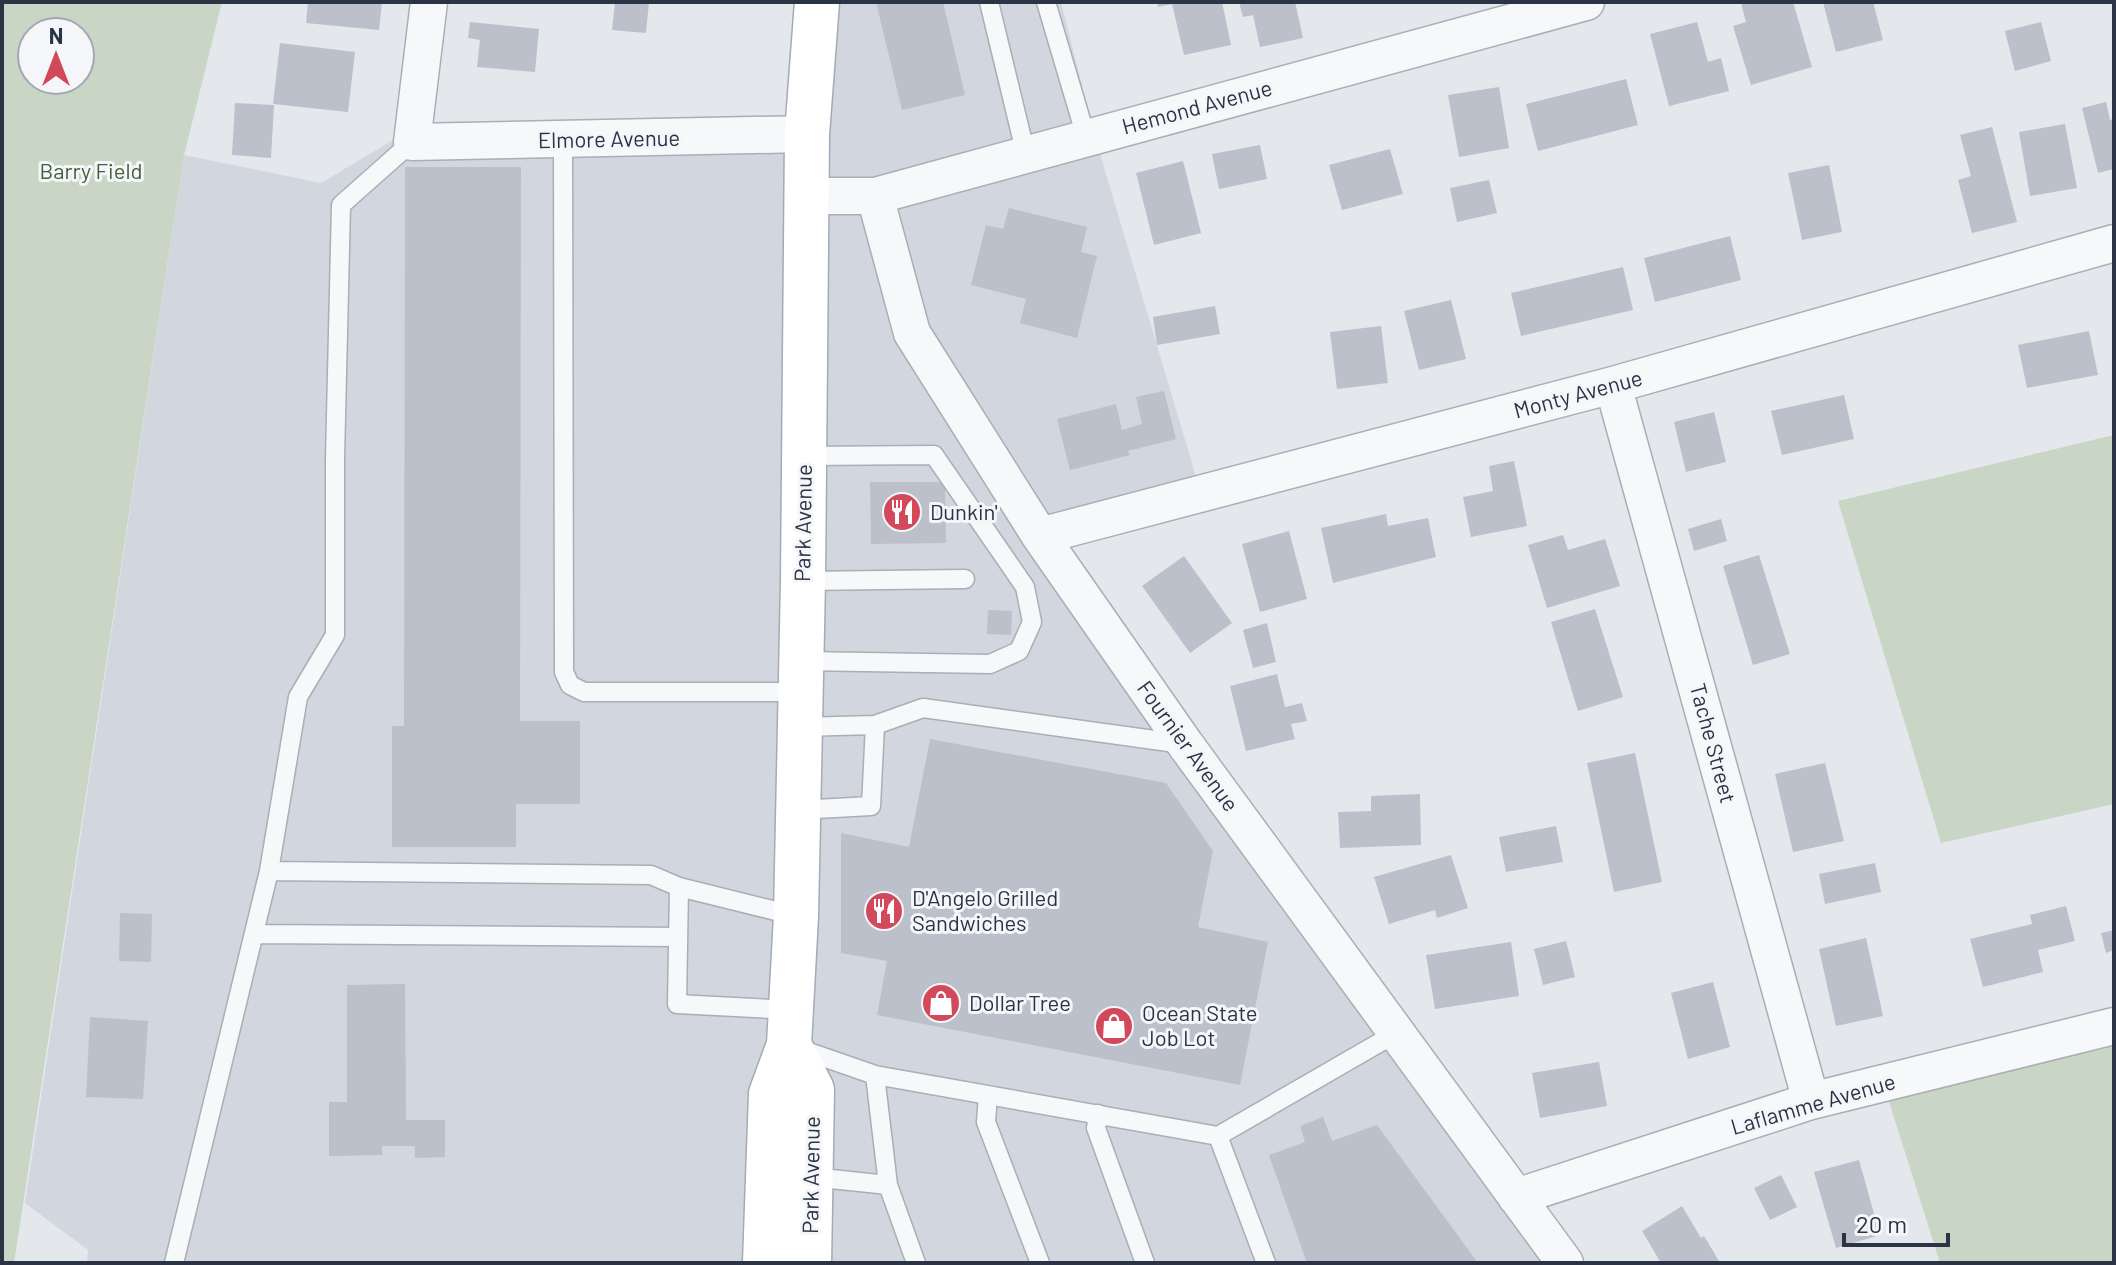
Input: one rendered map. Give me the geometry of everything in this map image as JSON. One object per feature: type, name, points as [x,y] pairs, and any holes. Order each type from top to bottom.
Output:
[{"type":"main road","name":"Park Avenue","points":[[765,1263],[771,1094],[790,1028],[796,916],[807,134],[817,2]]},
{"type":"main road","name":"Park Avenue","points":[[790,1028],[812,1090],[809,1263]]},
{"type":"street","points":[[412,142],[429,2]]},
{"type":"street","name":"Hemond Avenue","points":[[806,196],[875,196],[1586,2]]},
{"type":"street","name":"Elmore Avenue","points":[[412,142],[807,134]]},
{"type":"street","name":"Fournier Avenue","points":[[875,196],[912,333],[1040,536],[1185,744],[1565,1263]]},
{"type":"street","name":"Monty Avenue","points":[[1040,536],[1613,385],[2114,243]]},
{"type":"street","name":"Tache Street","points":[[1613,385],[1811,1101]]},
{"type":"street","name":"Laflamme Avenue","points":[[1516,1197],[1811,1101],[2114,1026]]},
{"type":"lane","points":[[989,2],[1026,155]]},
{"type":"lane","points":[[1046,2],[1086,137]]},
{"type":"lane","points":[[563,141],[564,672],[570,685],[584,692],[800,694],[990,664],[1019,651],[1032,622],[1025,587],[934,455],[804,456]]},
{"type":"lane","points":[[174,1263],[269,871],[298,697],[335,635],[335,459],[341,205],[412,142]]},
{"type":"lane","points":[[803,581],[965,579]]},
{"type":"lane","points":[[800,694],[875,725],[923,708],[1185,744]]},
{"type":"lane","points":[[798,810],[871,806],[875,725]]},
{"type":"lane","points":[[269,871],[651,875],[679,887],[796,916]]},
{"type":"lane","points":[[679,887],[677,1004],[790,1028],[875,1075],[1218,1136],[1398,1032]]},
{"type":"lane","points":[[254,934],[678,937]]},
{"type":"lane","points":[[875,1075],[888,1185],[916,1263]]},
{"type":"lane","points":[[988,1095],[986,1122],[1040,1263]]},
{"type":"lane","points":[[1098,1114],[1096,1128],[1145,1263]]},
{"type":"lane","points":[[1218,1136],[1266,1263]]},
{"type":"lane","points":[[812,1177],[888,1185]]},
{"type":"shaded area","points":[[814,2],[1061,2],[1095,137],[1202,497],[1054,537],[1582,1263],[87,1263],[88,1250],[25,1203],[184,155],[321,183],[423,122],[795,125]]},
{"type":"green space","name":"Barry Field","points":[[2,2],[222,2],[184,155],[14,1263],[2,1263]]},
{"type":"green space","points":[[2114,435],[2114,804],[1941,843],[1838,501]]},
{"type":"green space","points":[[2114,1045],[2114,1263],[1940,1263],[1885,1089]]},
{"type":"building","points":[[308,2],[382,2],[379,30],[306,23]]},
{"type":"building","points":[[615,2],[649,2],[646,33],[612,30]]},
{"type":"building","points":[[876,2],[943,2],[965,95],[902,110]]},
{"type":"building","points":[[1157,2],[1222,2],[1231,45],[1184,55],[1172,4],[1158,7]]},
{"type":"building","points":[[1239,2],[1295,2],[1303,38],[1260,47],[1253,15],[1243,17]]},
{"type":"building","points":[[1793,2],[1812,67],[1751,85],[1733,26],[1746,22],[1741,3]]},
{"type":"building","points":[[1823,2],[1873,2],[1883,40],[1836,52]]},
{"type":"building","points":[[470,22],[539,29],[535,72],[477,67],[480,40],[468,38]]},
{"type":"building","points":[[1697,22],[1708,62],[1721,58],[1729,91],[1669,106],[1650,34]]},
{"type":"building","points":[[2041,22],[2051,61],[2015,71],[2005,31]]},
{"type":"building","points":[[280,43],[355,52],[348,112],[273,104]]},
{"type":"building","points":[[1626,79],[1638,125],[1538,151],[1526,104]]},
{"type":"building","points":[[1499,87],[1509,148],[1459,157],[1448,95]]},
{"type":"building","points":[[2106,102],[2110,120],[2114,119],[2114,169],[2098,173],[2082,108]]},
{"type":"building","points":[[235,103],[274,105],[271,158],[232,155]]},
{"type":"building","points":[[2065,124],[2077,188],[2030,196],[2019,132]]},
{"type":"building","points":[[1992,127],[2017,222],[1972,233],[1958,180],[1971,176],[1960,135]]},
{"type":"building","points":[[1260,145],[1267,179],[1219,189],[1212,154]]},
{"type":"building","points":[[1390,149],[1403,194],[1342,210],[1329,165]]},
{"type":"building","points":[[1183,161],[1201,233],[1154,245],[1136,173]]},
{"type":"building","points":[[1829,165],[1842,232],[1802,240],[1788,173]]},
{"type":"building","points":[[405,167],[521,167],[520,721],[580,721],[580,804],[516,804],[516,847],[392,847],[392,726],[404,726]]},
{"type":"building","points":[[1489,180],[1497,213],[1457,222],[1450,188]]},
{"type":"building","points":[[1009,208],[1087,227],[1081,252],[1097,256],[1077,338],[1020,323],[1026,299],[971,285],[986,225],[1003,229]]},
{"type":"building","points":[[1730,236],[1741,280],[1655,302],[1644,258]]},
{"type":"building","points":[[1623,267],[1633,310],[1521,336],[1511,293]]},
{"type":"building","points":[[1451,300],[1466,359],[1419,370],[1404,311]]},
{"type":"building","points":[[1215,306],[1220,334],[1157,345],[1153,317]]},
{"type":"building","points":[[1381,326],[1388,383],[1337,389],[1330,332]]},
{"type":"building","points":[[2089,331],[2098,375],[2027,388],[2018,345]]},
{"type":"building","points":[[1164,391],[1176,439],[1128,451],[1130,455],[1070,470],[1057,419],[1116,404],[1122,430],[1142,424],[1136,397]]},
{"type":"building","points":[[1844,395],[1854,439],[1782,455],[1771,411]]},
{"type":"building","points":[[1714,412],[1726,462],[1686,472],[1674,422]]},
{"type":"building","points":[[1514,461],[1527,526],[1471,537],[1463,497],[1493,491],[1489,466]]},
{"type":"building","points":[[870,482],[945,482],[946,543],[871,544]]},
{"type":"building","points":[[1386,514],[1388,526],[1428,518],[1436,557],[1333,583],[1321,528]]},
{"type":"building","points":[[1721,519],[1727,541],[1694,551],[1688,529]]},
{"type":"building","points":[[1289,531],[1307,599],[1260,612],[1242,544]]},
{"type":"building","points":[[1563,535],[1568,550],[1605,539],[1620,586],[1547,608],[1528,545]]},
{"type":"building","points":[[1759,555],[1790,654],[1753,665],[1723,566]]},
{"type":"building","points":[[1184,556],[1232,623],[1190,653],[1142,586]]},
{"type":"building","points":[[1595,609],[1623,697],[1578,711],[1551,622]]},
{"type":"building","points":[[988,610],[1012,611],[1011,635],[987,634]]},
{"type":"building","points":[[1267,623],[1276,662],[1253,668],[1243,630]]},
{"type":"building","points":[[1277,674],[1285,707],[1302,703],[1307,721],[1291,724],[1295,739],[1246,751],[1230,686]]},
{"type":"building","points":[[930,739],[1166,783],[1213,851],[1198,927],[1268,942],[1240,1085],[877,1015],[887,961],[841,953],[841,833],[909,847]]},
{"type":"building","points":[[1635,753],[1662,882],[1614,892],[1587,763]]},
{"type":"building","points":[[1825,763],[1844,841],[1793,852],[1775,774]]},
{"type":"building","points":[[1420,794],[1421,845],[1340,848],[1338,812],[1371,811],[1371,796]]},
{"type":"building","points":[[1556,826],[1563,862],[1506,872],[1499,837]]},
{"type":"building","points":[[1451,855],[1468,908],[1437,918],[1435,910],[1389,924],[1374,877]]},
{"type":"building","points":[[1875,863],[1881,892],[1825,904],[1819,874]]},
{"type":"building","points":[[2066,906],[2075,941],[2038,950],[2043,972],[1983,987],[1970,939],[2032,924],[2030,915]]},
{"type":"building","points":[[120,913],[152,914],[151,962],[119,961]]},
{"type":"building","points":[[2114,930],[2114,950],[2106,953],[2101,933]]},
{"type":"building","points":[[1866,938],[1883,1016],[1836,1026],[1819,949]]},
{"type":"building","points":[[1566,941],[1575,977],[1543,985],[1534,949]]},
{"type":"building","points":[[1511,942],[1519,996],[1435,1009],[1426,955]]},
{"type":"building","points":[[1713,982],[1730,1047],[1688,1059],[1671,993]]},
{"type":"building","points":[[405,984],[406,1120],[445,1120],[445,1157],[415,1158],[415,1146],[382,1146],[382,1155],[329,1156],[329,1102],[347,1102],[347,985]]},
{"type":"building","points":[[90,1017],[148,1021],[143,1099],[86,1097]]},
{"type":"building","points":[[1599,1062],[1607,1106],[1540,1118],[1532,1073]]},
{"type":"building","points":[[1323,1117],[1332,1141],[1377,1125],[1478,1263],[1307,1263],[1269,1155],[1305,1142],[1300,1126]]},
{"type":"building","points":[[1859,1160],[1880,1235],[1836,1248],[1814,1172]]},
{"type":"building","points":[[1781,1175],[1797,1207],[1770,1220],[1754,1188]]},
{"type":"building","points":[[1682,1206],[1719,1261],[1661,1263],[1642,1231]]},
{"type":"place","name":"Dunkin'","points":[[902,512]]},
{"type":"place","name":"D'Angelo Grilled Sandwiches","points":[[884,911]]},
{"type":"place","name":"Dollar Tree","points":[[941,1003]]},
{"type":"place","name":"Ocean State Job Lot","points":[[1114,1026]]}]
